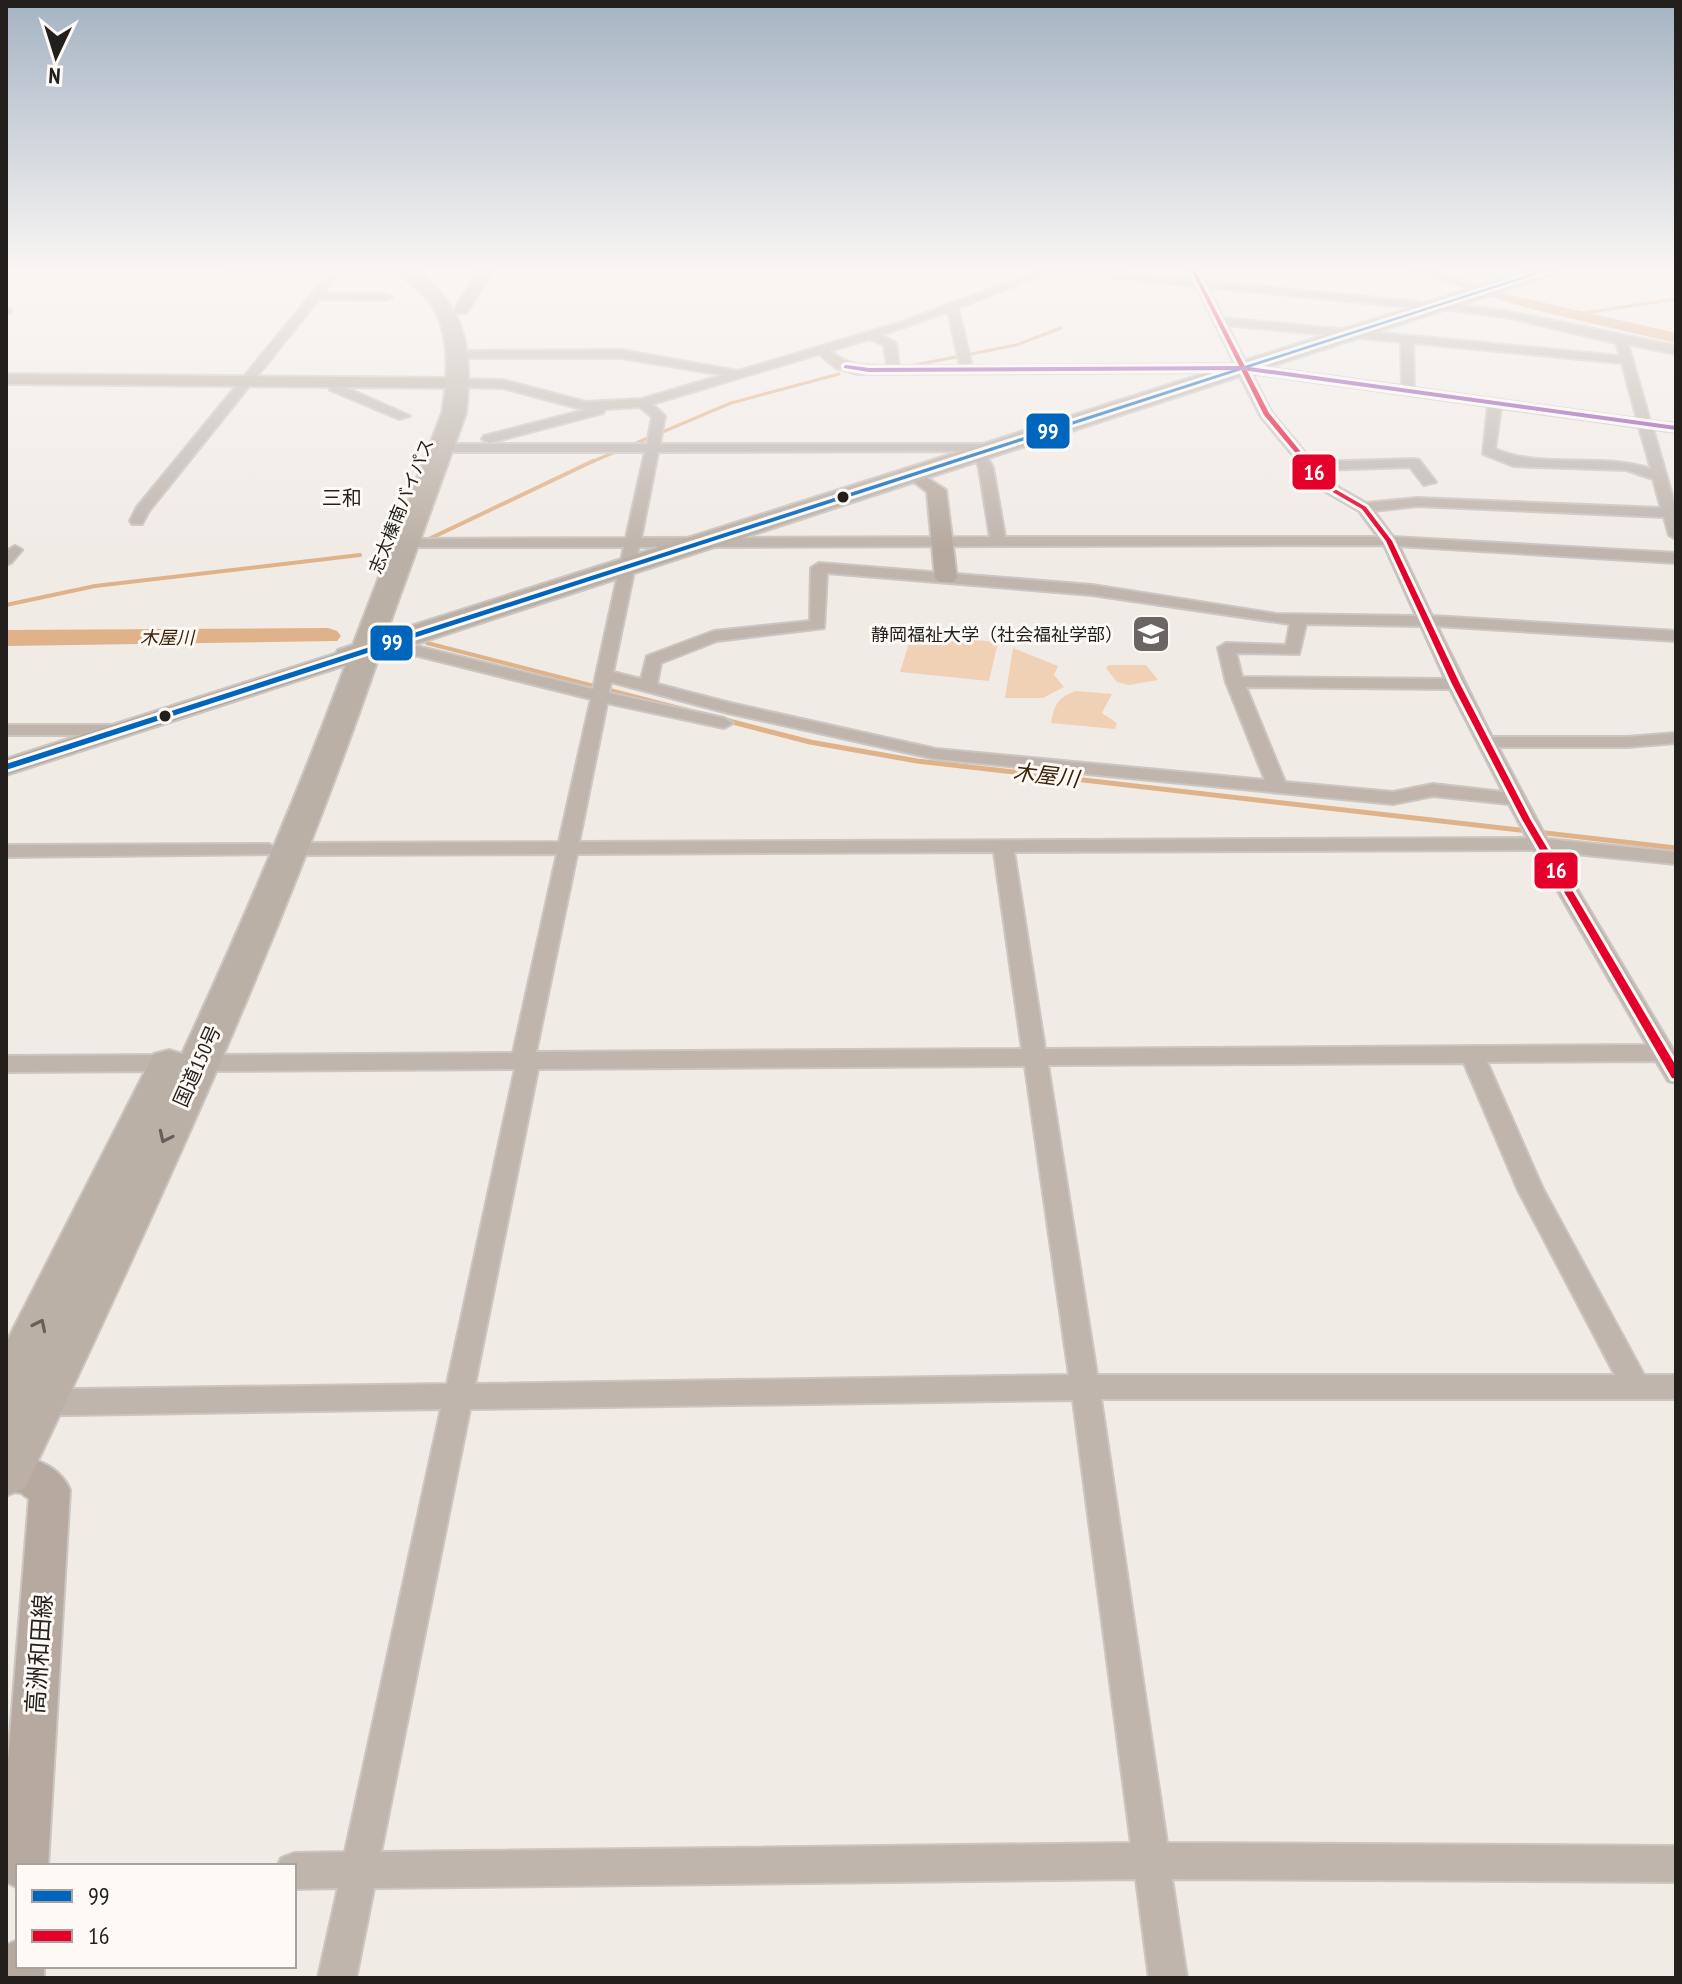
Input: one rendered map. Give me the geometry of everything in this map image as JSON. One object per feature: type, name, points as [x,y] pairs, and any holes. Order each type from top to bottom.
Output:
[{"type":"highway","name":"志太榛南バイパス","points":[[365,651],[406,543],[447,448],[454,413],[444,363]]},
{"type":"highway","name":"志太榛南バイパス","points":[[365,651],[426,443],[442,396],[450,383],[454,363]]},
{"type":"highway","points":[[365,651],[630,554],[707,541],[1259,363]]},
{"type":"highway","name":"国道150号","points":[[6,1472],[17,1401],[185,1063],[365,651]]},
{"type":"main road","points":[[6,379],[450,383]]},
{"type":"main road","points":[[912,474],[936,490],[946,578]]},
{"type":"main road","points":[[6,767],[365,651]]},
{"type":"main road","name":"高洲和田線","points":[[6,1472],[30,1476],[50,1490],[24,1864]]},
{"type":"street","points":[[137,521],[142,510],[263,363]]},
{"type":"street","points":[[671,363],[738,374]]},
{"type":"street","points":[[450,383],[503,384],[567,402],[603,407],[643,403],[775,363]]},
{"type":"street","points":[[840,363],[849,369],[893,370],[1242,368],[1676,428]]},
{"type":"street","points":[[892,363],[893,370]]},
{"type":"street","points":[[965,363],[967,370]]},
{"type":"street","points":[[1239,363],[1266,414],[1326,486],[1364,508],[1389,541],[1456,684],[1526,819],[1676,1075]]},
{"type":"street","points":[[1407,363],[1408,391]]},
{"type":"street","points":[[1629,363],[1665,480],[1676,535]]},
{"type":"street","points":[[334,382],[334,387],[404,416]]},
{"type":"street","points":[[337,1978],[567,848],[659,416],[643,403]]},
{"type":"street","points":[[1495,403],[1488,451],[1495,457],[1513,462],[1628,466],[1665,480]]},
{"type":"street","points":[[447,448],[595,413],[603,407]]},
{"type":"street","points":[[447,448],[618,447],[655,436],[980,447],[998,541]]},
{"type":"street","points":[[1310,466],[1414,463],[1429,482]]},
{"type":"street","points":[[1364,508],[1417,502],[1670,513]]},
{"type":"street","points":[[707,541],[1389,541],[1676,558]]},
{"type":"street","points":[[406,543],[630,554]]},
{"type":"street","points":[[6,552],[15,550],[6,560]]},
{"type":"street","points":[[648,686],[653,660],[714,636],[818,625],[819,568],[1092,590],[1237,615],[1299,620],[1429,621],[1676,636]]},
{"type":"street","points":[[1277,786],[1235,682],[1226,648],[1293,650],[1299,620]]},
{"type":"street","points":[[365,651],[724,723]]},
{"type":"street","points":[[605,675],[728,708],[936,754],[1393,798],[1433,790],[1516,799]]},
{"type":"street","points":[[1235,682],[1456,684]]},
{"type":"street","points":[[6,730],[120,730]]},
{"type":"street","points":[[1486,742],[1598,743],[1676,738]]},
{"type":"street","points":[[6,851],[1540,844],[1676,858]]},
{"type":"street","points":[[1003,846],[1085,1387],[1168,1978]]},
{"type":"street","points":[[6,1064],[1664,1053]]},
{"type":"street","points":[[1472,1054],[1531,1190],[1635,1386]]},
{"type":"street","points":[[17,1401],[457,1398],[1085,1387],[1676,1387]]},
{"type":"street","points":[[296,1871],[1151,1861],[1676,1864]]},
{"type":"shaded area","points":[[912,634],[998,642],[989,681],[900,672]]},
{"type":"shaded area","points":[[1013,648],[1058,666],[1054,675],[1064,687],[1043,698],[1005,698]]},
{"type":"shaded area","points":[[1109,665],[1146,665],[1158,680],[1129,685],[1117,682],[1106,668]]},
{"type":"shaded area","points":[[1076,691],[1112,694],[1102,713],[1117,723],[1115,729],[1051,723],[1058,702]]},
{"type":"waterway","points":[[907,370],[927,363]]},
{"type":"waterway","points":[[589,463],[731,403],[839,374]]},
{"type":"waterway","points":[[429,539],[593,461]]},
{"type":"waterway","points":[[6,605],[95,586],[360,555]]},
{"type":"waterway","name":"木屋川","points":[[6,638],[328,636]]},
{"type":"waterway","name":"木屋川","points":[[427,643],[687,710]]},
{"type":"waterway","name":"木屋川","points":[[725,720],[810,742],[917,761],[1676,848]]},
{"type":"transit line","name":"16","points":[[1240,363],[1266,414],[1326,486],[1364,508],[1389,541],[1456,684],[1526,819],[1676,1075]]},
{"type":"transit line","name":"99","points":[[6,767],[1261,363]]},
{"type":"transit line","points":[[846,367],[869,370],[1242,368],[1676,428]]},
{"type":"place","name":"静岡福祉大学（社会福祉学部）","points":[[1151,634]]},
{"type":"district","name":"三和","points":[[342,498]]}]
